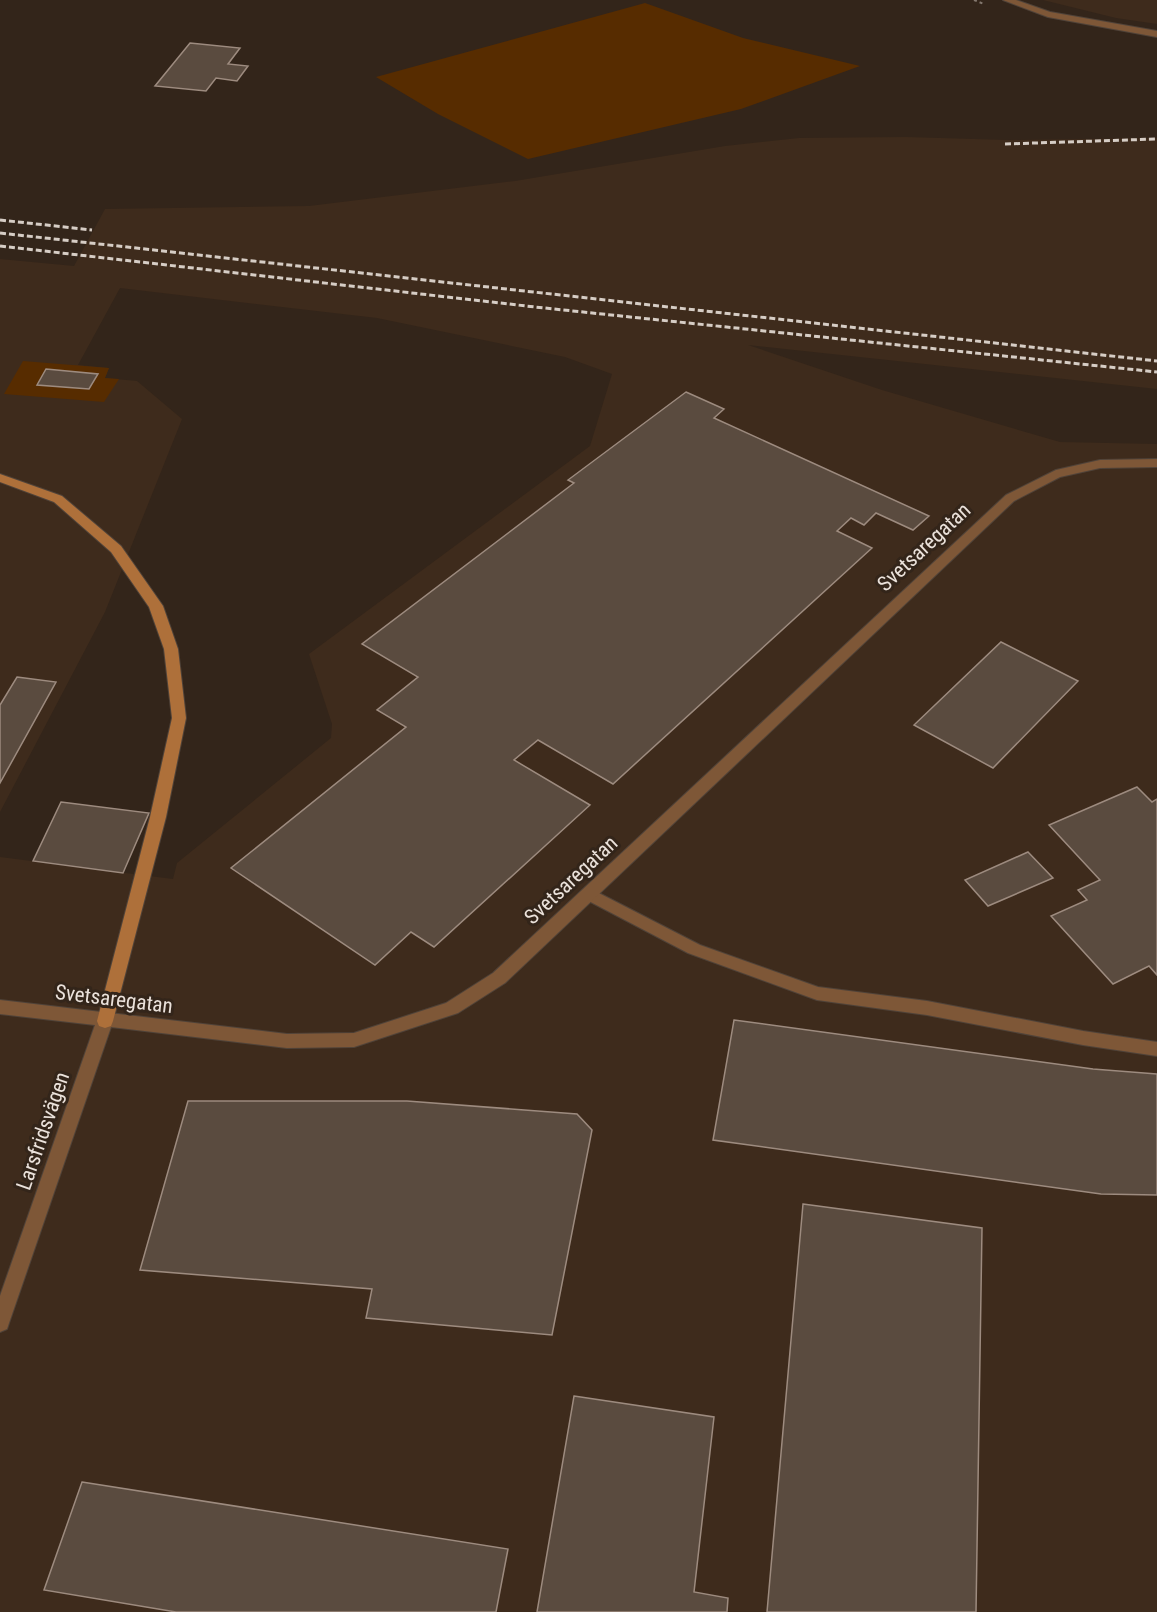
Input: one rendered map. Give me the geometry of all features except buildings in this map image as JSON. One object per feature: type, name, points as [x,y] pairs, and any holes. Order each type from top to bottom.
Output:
[{"type":"main road","points":[[0,478],[58,499],[116,549],[156,606],[171,649],[179,718],[158,817],[105,1021]]},
{"type":"street","points":[[1007,0],[1048,14],[1157,34]]},
{"type":"street","name":"Svetsaregatan","points":[[0,1007],[287,1041],[354,1040],[452,1008],[499,978],[1010,498],[1056,474],[1100,464],[1157,463]]},
{"type":"street","points":[[589,894],[694,949],[818,993],[927,1008],[1083,1038],[1157,1049]]},
{"type":"street","name":"Larsfridsvägen","points":[[0,1323],[105,1021]]},
{"type":"shaded area","points":[[1043,0],[1157,0],[1157,24],[1116,18]]},
{"type":"shaded area","points":[[645,3],[743,38],[860,66],[741,109],[528,159],[438,114],[376,77]]},
{"type":"shaded area","points":[[906,137],[1007,140],[1157,138],[1157,389],[748,345],[882,390],[1060,442],[1157,444],[1157,1612],[0,1612],[0,857],[173,879],[177,863],[331,738],[332,724],[309,654],[590,446],[612,374],[565,357],[377,318],[120,288],[78,365],[109,368],[105,378],[137,381],[182,419],[105,612],[0,812],[0,259],[74,266],[105,209],[309,206],[515,181],[725,146],[799,138]]},
{"type":"shaded area","points":[[23,361],[109,368],[105,378],[119,379],[104,402],[4,394]]},
{"type":"railway","points":[[1005,144],[1157,139]]},
{"type":"railway","points":[[0,220],[92,230]]},
{"type":"railway","points":[[0,233],[1157,361]]},
{"type":"railway","points":[[0,246],[535,307],[1157,372]]}]
